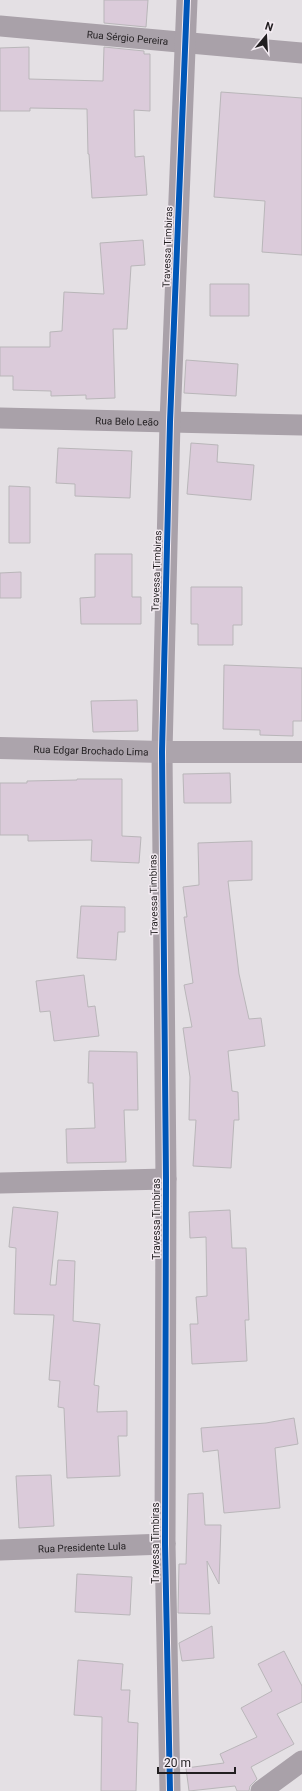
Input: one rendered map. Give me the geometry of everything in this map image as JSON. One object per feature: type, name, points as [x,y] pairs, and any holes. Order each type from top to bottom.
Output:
[{"type":"main road","name":"Rua Edgar Brochado Lima","points":[[0,748],[162,752],[302,752]]},
{"type":"street","name":"Travessa Timbiras","points":[[170,1791],[165,1544],[166,1179],[162,752],[170,422],[187,0]]},
{"type":"street","name":"Rua Sérgio Pereira","points":[[0,26],[302,53]]},
{"type":"street","name":"Rua Belo Leão","points":[[0,418],[302,425]]},
{"type":"street","points":[[0,1183],[166,1179]]},
{"type":"street","name":"Rua Presidente Lula","points":[[0,1550],[165,1544]]},
{"type":"street","points":[[261,1791],[302,1762]]},
{"type":"building","points":[[104,0],[148,0],[146,27],[104,23]]},
{"type":"building","points":[[29,47],[29,79],[103,81],[104,47],[144,51],[144,54],[150,54],[150,111],[134,110],[135,157],[144,156],[147,195],[92,198],[88,154],[87,109],[30,108],[30,111],[0,111],[0,48]]},
{"type":"building","points":[[221,92],[302,98],[302,255],[262,252],[265,201],[214,197]]},
{"type":"building","points":[[143,240],[145,265],[131,266],[127,329],[113,329],[115,398],[86,399],[86,395],[51,396],[51,391],[13,390],[13,376],[0,376],[0,347],[50,347],[50,332],[62,331],[64,292],[104,294],[100,243]]},
{"type":"building","points":[[210,284],[249,284],[249,316],[210,316]]},
{"type":"building","points":[[186,360],[238,364],[236,396],[184,393]]},
{"type":"building","points":[[191,443],[218,445],[217,462],[254,465],[251,500],[187,494]]},
{"type":"building","points":[[58,448],[132,451],[130,498],[75,496],[75,484],[56,483]]},
{"type":"building","points":[[9,486],[30,487],[30,543],[9,543]]},
{"type":"building","points":[[95,554],[132,554],[132,597],[141,597],[141,624],[81,624],[80,598],[95,597]]},
{"type":"building","points":[[21,572],[21,598],[0,598],[0,573]]},
{"type":"building","points":[[191,587],[242,587],[242,625],[233,625],[233,645],[198,645],[198,624],[191,624]]},
{"type":"building","points":[[224,665],[302,668],[302,721],[293,721],[293,736],[260,735],[260,730],[223,729]]},
{"type":"building","points":[[137,700],[138,731],[93,732],[91,701]]},
{"type":"building","points":[[230,773],[231,803],[184,803],[183,774]]},
{"type":"building","points":[[122,779],[122,836],[141,837],[139,863],[91,861],[92,840],[28,841],[28,835],[0,835],[0,783],[27,783],[27,781]]},
{"type":"building","points":[[252,841],[252,880],[228,881],[239,974],[249,1019],[261,1018],[265,1046],[228,1051],[232,1091],[238,1092],[239,1120],[234,1120],[231,1168],[193,1166],[196,1120],[189,1120],[190,1077],[183,1028],[192,1027],[184,985],[193,983],[184,917],[187,917],[183,887],[199,885],[198,843]]},
{"type":"building","points":[[81,906],[125,907],[125,932],[118,932],[116,960],[77,958]]},
{"type":"building","points":[[84,975],[88,1007],[95,1006],[99,1036],[54,1041],[50,1011],[40,1012],[36,981]]},
{"type":"building","points":[[89,1051],[137,1052],[138,1110],[124,1110],[126,1162],[67,1163],[66,1129],[95,1128],[93,1083],[88,1083]]},
{"type":"building","points":[[13,1207],[58,1212],[50,1285],[56,1285],[58,1260],[75,1261],[73,1321],[100,1324],[94,1385],[99,1386],[97,1412],[127,1411],[127,1436],[118,1436],[120,1476],[67,1478],[64,1408],[58,1407],[60,1381],[49,1380],[54,1315],[14,1314],[16,1248],[9,1247]]},
{"type":"building","points":[[230,1210],[232,1248],[246,1248],[249,1320],[245,1320],[247,1361],[192,1364],[190,1324],[198,1324],[196,1297],[207,1296],[206,1237],[190,1238],[189,1212]]},
{"type":"building","points":[[294,1418],[298,1444],[275,1448],[280,1508],[224,1513],[218,1450],[203,1452],[201,1428],[266,1423]]},
{"type":"building","points":[[51,1475],[54,1526],[19,1528],[16,1476]]},
{"type":"building","points":[[203,1493],[205,1525],[221,1525],[219,1584],[207,1561],[210,1614],[178,1613],[179,1564],[186,1564],[188,1494]]},
{"type":"building","points":[[77,1574],[132,1577],[130,1615],[75,1612]]},
{"type":"building","points":[[212,1626],[214,1658],[182,1661],[179,1643]]},
{"type":"building","points":[[284,1651],[302,1686],[302,1702],[277,1714],[294,1744],[251,1767],[257,1779],[250,1786],[249,1791],[237,1791],[235,1786],[189,1791],[186,1768],[224,1763],[220,1754],[257,1737],[241,1708],[272,1691],[258,1664]]},
{"type":"building","points":[[78,1660],[123,1664],[121,1690],[130,1690],[128,1722],[138,1723],[136,1791],[101,1791],[102,1717],[74,1715]]},
{"type":"cycle path","points":[[170,1791],[165,1544],[166,1179],[162,752],[170,422],[187,0]]}]
